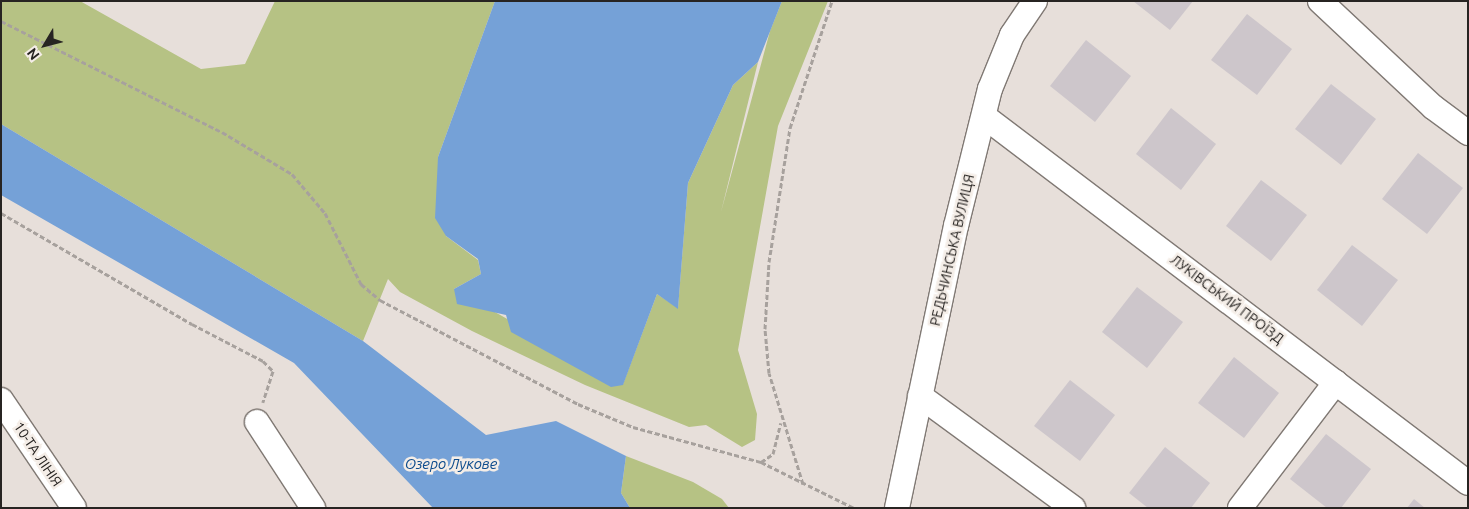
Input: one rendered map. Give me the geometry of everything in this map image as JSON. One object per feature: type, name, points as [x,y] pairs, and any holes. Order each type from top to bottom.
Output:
[{"type":"street","name":"РЕДЬЧИНСЬКА ВУЛИЦЯ","points":[[896,508],[956,226],[985,117],[990,89],[1012,35],[1035,1]]},
{"type":"street","points":[[1320,1],[1433,107],[1468,133]]},
{"type":"street","name":"ЛУКІВСЬКИЙ ПРОЇЗД","points":[[985,117],[1468,483]]},
{"type":"street","points":[[1240,508],[1336,382]]},
{"type":"street","points":[[920,396],[1073,508]]},
{"type":"street","name":"10-ТА ЛІНІЯ","points":[[1,400],[74,508]]},
{"type":"street","points":[[257,422],[314,508]]},
{"type":"path","points":[[803,485],[782,421],[769,373],[765,328],[768,262],[790,128],[832,1]]},
{"type":"path","points":[[1,21],[222,132],[292,174],[325,213],[361,284],[380,300],[578,404],[633,427],[761,462],[803,485],[854,508]]},
{"type":"path","points":[[1,213],[192,324],[263,361],[273,371],[257,422]]},
{"type":"path","points":[[761,462],[773,454],[782,421]]},
{"type":"green space","points":[[1,1],[80,1],[201,69],[245,64],[275,1],[495,1],[438,157],[446,236],[478,260],[481,274],[454,289],[623,384],[657,294],[678,308],[688,183],[733,85],[758,62],[721,212],[770,31],[782,1],[828,1],[778,126],[738,350],[757,414],[755,440],[742,447],[706,425],[689,427],[585,385],[472,331],[400,292],[388,279],[363,341],[1,124]]},
{"type":"green space","points":[[626,456],[693,482],[722,499],[729,508],[630,508],[621,493]]},
{"type":"water","points":[[495,1],[782,1],[758,62],[733,85],[688,183],[678,309],[657,294],[623,385],[611,387],[511,332],[506,315],[457,304],[454,289],[481,274],[478,259],[446,236],[435,218],[438,157]]},
{"type":"water","name":"Озеро Лукове","points":[[1,124],[363,341],[486,435],[556,421],[626,456],[621,493],[630,508],[433,508],[294,363],[1,195]]},
{"type":"building","points":[[1133,1],[1193,1],[1170,30]]},
{"type":"building","points":[[1247,14],[1292,49],[1257,95],[1211,60]]},
{"type":"building","points":[[1086,40],[1131,76],[1095,122],[1050,86]]},
{"type":"building","points":[[1331,84],[1376,119],[1341,165],[1295,129]]},
{"type":"building","points":[[1171,108],[1216,144],[1181,190],[1136,154]]},
{"type":"building","points":[[1418,153],[1463,188],[1427,234],[1382,199]]},
{"type":"building","points":[[1261,180],[1307,215],[1271,261],[1226,226]]},
{"type":"building","points":[[1352,245],[1398,280],[1362,326],[1317,290]]},
{"type":"building","points":[[1137,287],[1183,322],[1147,368],[1102,332]]},
{"type":"building","points":[[1234,357],[1279,393],[1244,438],[1198,403]]},
{"type":"building","points":[[1070,380],[1115,415],[1080,461],[1034,426]]},
{"type":"building","points":[[1326,434],[1371,469],[1341,508],[1327,508],[1290,479]]},
{"type":"building","points":[[1165,447],[1210,483],[1191,508],[1148,508],[1129,493]]},
{"type":"building","points":[[1414,499],[1425,508],[1407,508]]}]
